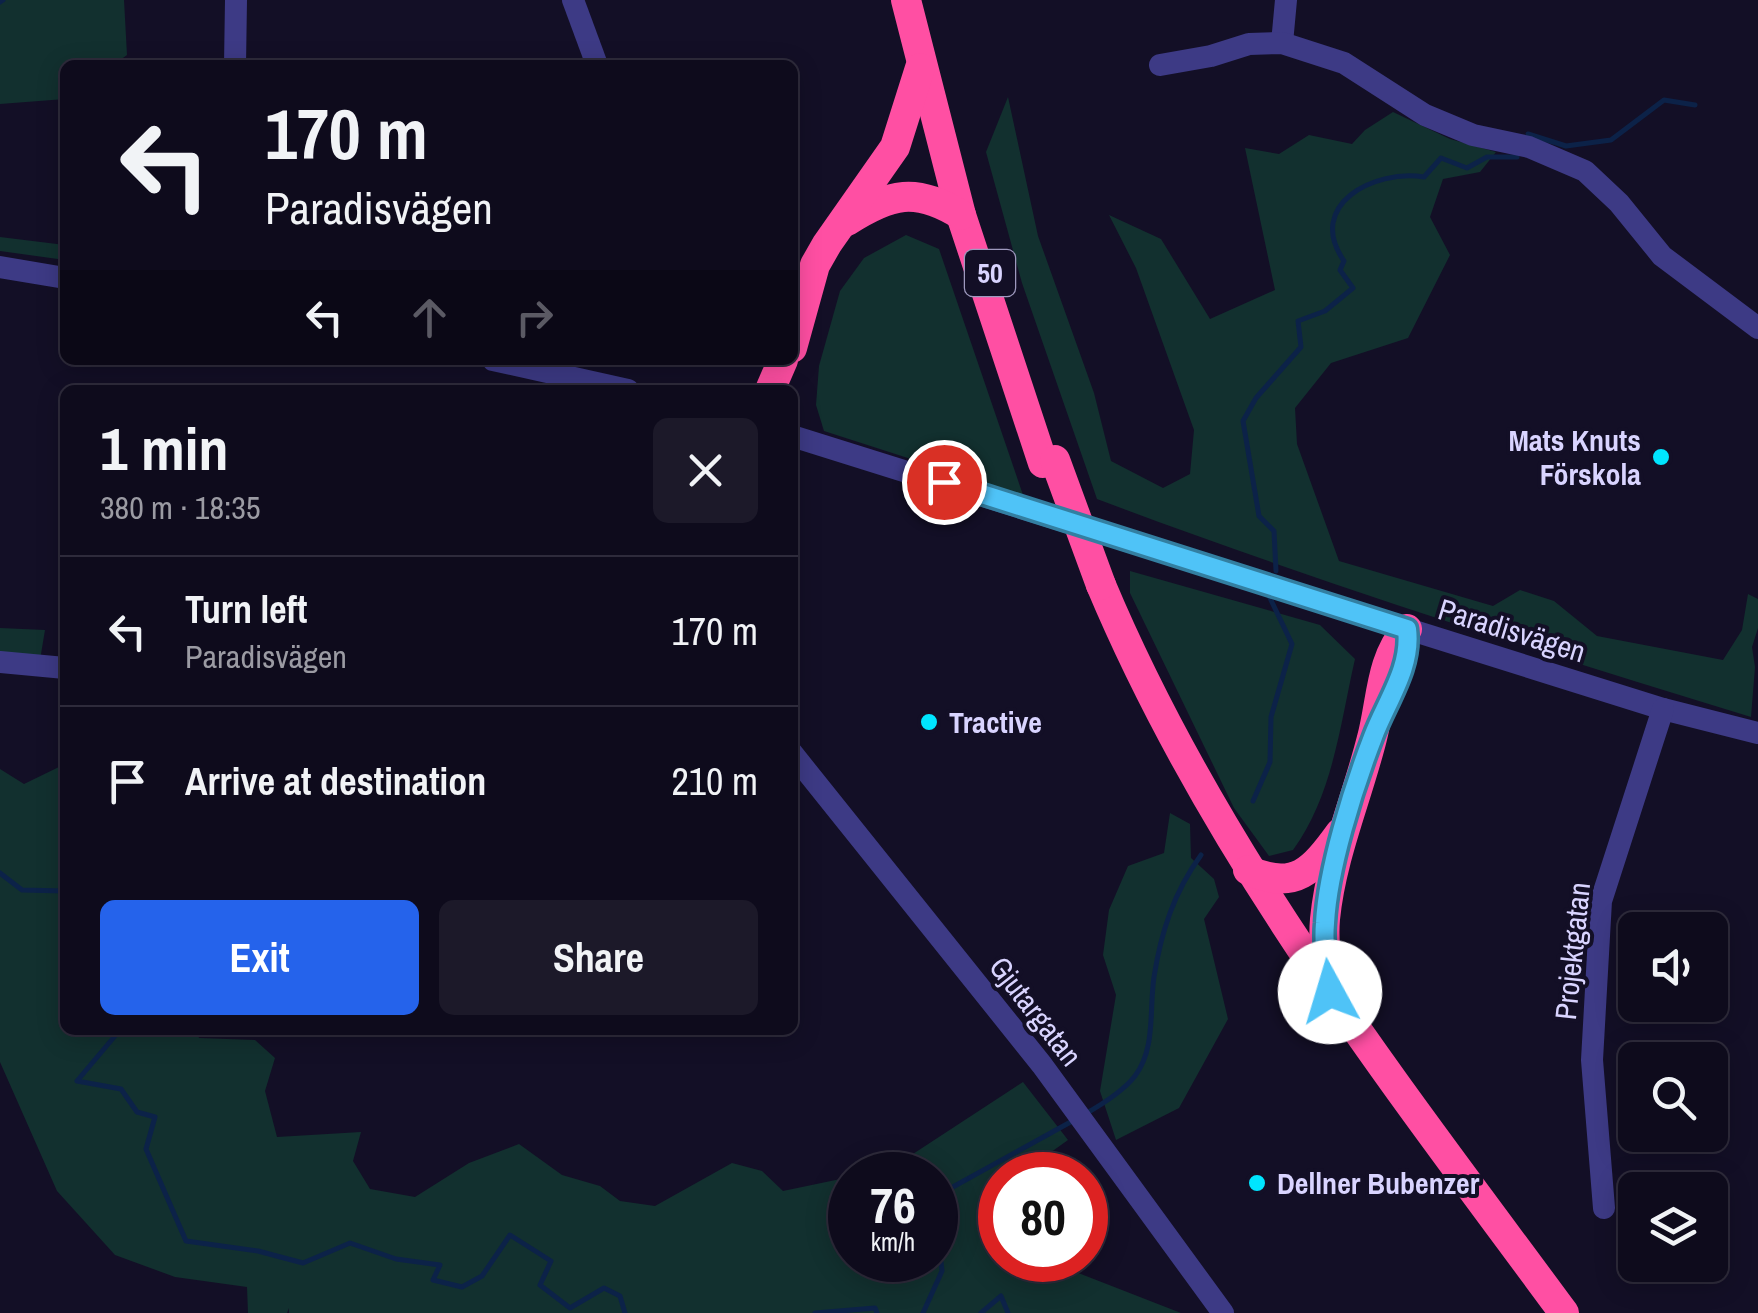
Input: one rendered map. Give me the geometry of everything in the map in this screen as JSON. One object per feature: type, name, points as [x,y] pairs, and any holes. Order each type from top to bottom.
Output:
[{"type":"highway","name":"50","points":[[906,0],[961,216],[1116,649],[1189,788],[1292,962],[1544,1313]]},
{"type":"highway","name":"50","points":[[922,0],[938,83],[978,234],[1049,461]]},
{"type":"highway","points":[[798,324],[815,266],[895,146],[921,66]]},
{"type":"highway","points":[[840,226],[867,208],[909,196],[929,198],[961,216]]},
{"type":"highway","name":"50","points":[[1095,585],[1248,870],[1330,992],[1564,1313]]},
{"type":"highway","points":[[1330,992],[1325,919],[1345,827],[1372,738],[1388,656],[1407,629]]},
{"type":"highway","points":[[1248,870],[1281,882],[1297,877],[1324,855],[1345,827]]},
{"type":"street","points":[[235,60],[236,0]]},
{"type":"street","points":[[573,0],[595,60]]},
{"type":"street","points":[[1282,43],[1286,0]]},
{"type":"street","points":[[1160,65],[1212,56],[1249,44],[1282,43],[1344,63],[1424,115],[1472,135],[1529,146],[1585,171],[1619,203],[1662,256],[1758,328]]},
{"type":"street","points":[[0,267],[60,277]]},
{"type":"street","points":[[513,365],[594,385]]},
{"type":"street","name":"Paradisvägen","points":[[798,438],[1663,709],[1758,733]]},
{"type":"street","points":[[0,662],[60,668]]},
{"type":"street","name":"Projektgatan","points":[[1604,1208],[1592,1060],[1602,901],[1663,709]]},
{"type":"street","name":"Gjutargatan","points":[[798,761],[1042,1066],[1223,1313]]},
{"type":"green space","points":[[0,0],[124,0],[127,55],[120,60],[60,60],[60,99],[0,104]]},
{"type":"green space","points":[[1008,97],[1038,236],[1094,393],[1111,461],[1163,488],[1190,474],[1194,430],[1136,268],[1109,215],[1161,239],[1210,319],[1275,290],[1245,148],[1279,154],[1309,135],[1352,144],[1365,130],[1393,112],[1450,139],[1496,152],[1480,172],[1443,179],[1430,217],[1450,255],[1408,338],[1331,363],[1295,408],[1297,444],[1339,561],[1493,606],[1520,590],[1554,601],[1597,636],[1723,660],[1742,630],[1748,594],[1758,599],[1758,628],[1752,647],[1755,667],[1751,717],[1422,613],[1097,499],[1022,283],[986,152]]},
{"type":"green space","points":[[906,235],[939,249],[1023,495],[824,431],[816,405],[819,366],[840,291],[864,258]]},
{"type":"green space","points":[[0,237],[60,244],[60,259],[0,251]]},
{"type":"green space","points":[[1130,571],[1320,625],[1355,659],[1326,783],[1307,829],[1293,850],[1269,856],[1234,808],[1130,593]]},
{"type":"green space","points":[[0,628],[45,630],[40,660],[0,656]]},
{"type":"green space","points":[[60,766],[60,1035],[198,1035],[255,1040],[275,1058],[265,1091],[277,1137],[361,1132],[353,1161],[370,1189],[415,1197],[469,1163],[519,1144],[562,1175],[600,1186],[620,1201],[655,1206],[732,1163],[762,1171],[783,1191],[828,1182],[828,1282],[958,1282],[958,1152],[916,1152],[1023,1082],[1068,1140],[1051,1152],[978,1152],[978,1282],[1101,1282],[1181,1313],[289,1313],[289,1308],[287,1313],[248,1313],[247,1287],[175,1277],[115,1255],[57,1191],[0,1062],[0,769],[24,784]]},
{"type":"green space","points":[[1170,813],[1190,824],[1191,858],[1214,879],[1219,897],[1204,919],[1228,1019],[1179,1108],[1116,1140],[1100,1091],[1116,995],[1103,955],[1109,910],[1128,866],[1164,853]]},
{"type":"waterway","points":[[1528,134],[1566,146],[1611,140],[1664,100],[1695,105]]},
{"type":"waterway","points":[[1276,571],[1274,531],[1259,516],[1243,421],[1256,398],[1301,347],[1298,321],[1325,311],[1353,288],[1340,270],[1344,261],[1334,241],[1333,223],[1339,208],[1366,185],[1405,176],[1424,177],[1441,158],[1467,168],[1487,157],[1517,157]]},
{"type":"waterway","points":[[1253,801],[1270,762],[1271,717],[1292,644],[1270,598]]},
{"type":"waterway","points":[[1085,1114],[1125,1087],[1142,1065],[1149,1041],[1160,944],[1176,898],[1201,855]]},
{"type":"waterway","points":[[0,873],[22,890],[60,891]]},
{"type":"waterway","points":[[116,1035],[77,1081],[121,1089],[137,1112],[155,1117],[146,1149],[186,1241],[258,1251],[303,1263],[350,1243],[396,1259],[440,1265],[433,1280],[462,1287],[482,1276],[510,1235],[551,1261],[540,1285],[570,1308],[604,1288],[620,1296],[625,1313]]},
{"type":"waterway","points":[[958,1184],[1076,1119]]},
{"type":"waterway","points":[[923,1313],[937,1282]]},
{"type":"waterway","points":[[981,1313],[1001,1296],[1008,1313]]},
{"type":"waterway","points":[[815,1313],[875,1308],[877,1313]]},
{"type":"place","name":"Mats Knuts Förskola","points":[[1661,457]]},
{"type":"place","name":"Tractive","points":[[929,722]]},
{"type":"place","name":"Dellner Bubenzer","points":[[1257,1183]]},
{"type":"route","points":[[944,482],[1407,629],[1406,662],[1372,738],[1329,895],[1324,942],[1330,992]]}]
